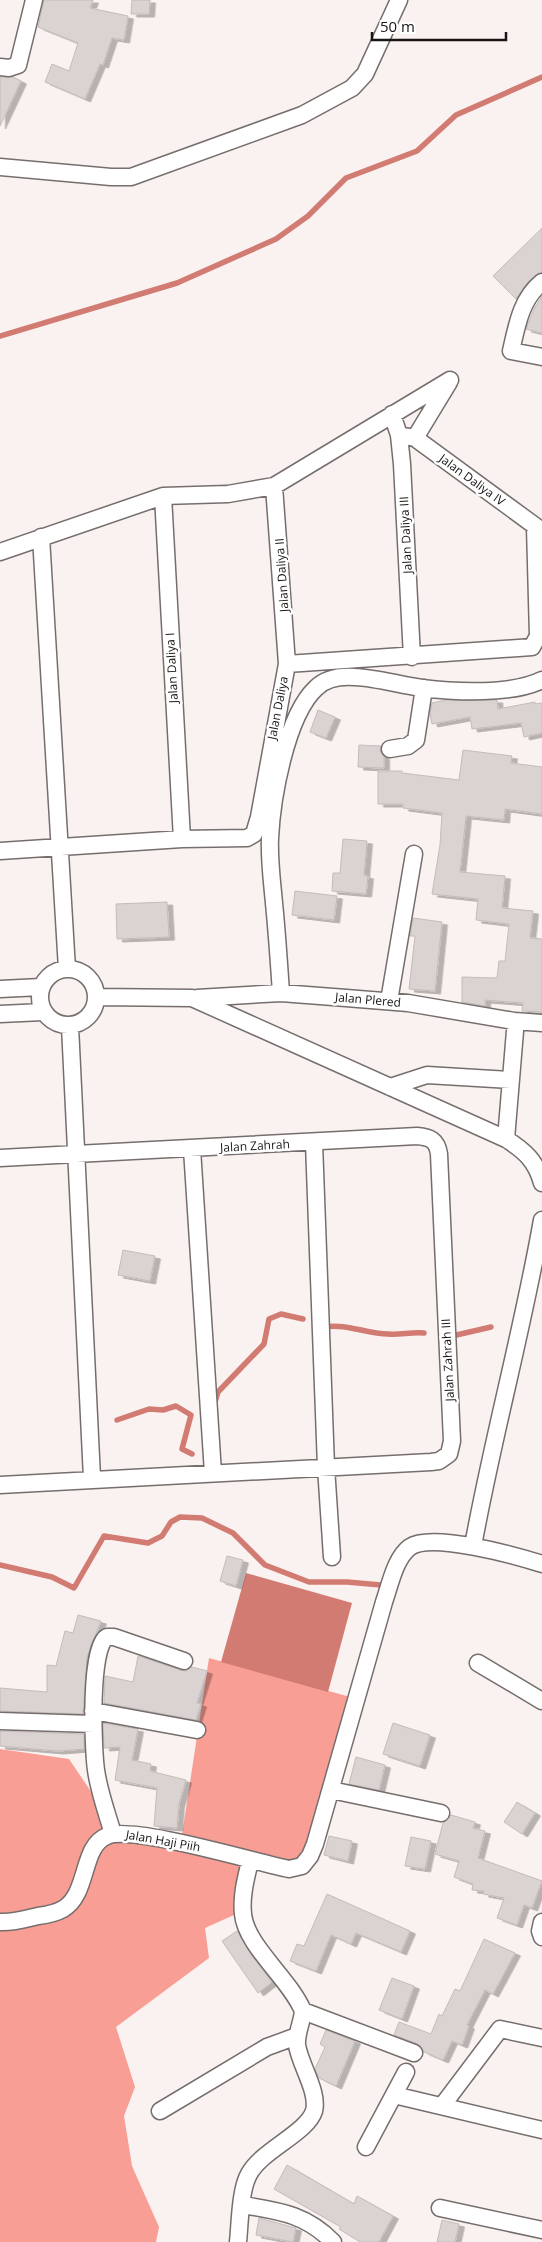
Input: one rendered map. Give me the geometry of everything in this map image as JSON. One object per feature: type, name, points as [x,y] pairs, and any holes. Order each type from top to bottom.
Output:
[{"type":"street","points":[[0,67],[9,68],[18,64],[34,0]]},
{"type":"street","points":[[0,167],[111,177],[131,177],[302,116],[338,98],[360,82],[372,62],[398,0]]},
{"type":"street","points":[[542,282],[525,301],[518,319],[511,351],[542,357]]},
{"type":"street","points":[[0,552],[162,496],[228,494],[274,486],[450,380],[407,436]]},
{"type":"street","name":"Jalan Daliya III","points":[[392,414],[407,436],[412,657]]},
{"type":"street","name":"Jalan Daliya IV","points":[[407,436],[539,529]]},
{"type":"street","name":"Jalan Daliya II","points":[[274,486],[287,664]]},
{"type":"street","name":"Jalan Daliya I","points":[[162,496],[182,839]]},
{"type":"street","name":"Jalan Daliya","points":[[0,851],[182,839],[247,838],[254,834],[287,664],[528,648],[535,644],[538,636],[539,529]]},
{"type":"street","points":[[41,537],[67,969]]},
{"type":"street","points":[[281,994],[270,840],[277,784],[292,730],[309,696],[327,680],[356,677],[424,688],[510,689],[528,686],[542,680]]},
{"type":"street","points":[[390,749],[408,746],[416,740],[424,688]]},
{"type":"street","points":[[390,1002],[414,854]]},
{"type":"street","points":[[67,969],[78,971],[88,976],[94,986],[96,997],[94,1008],[88,1017],[79,1024],[70,1026],[58,1025],[43,1012],[39,1000],[41,987],[47,978],[56,971],[67,969]]},
{"type":"street","points":[[0,989],[41,987]]},
{"type":"street","name":"Jalan Plered","points":[[96,997],[192,998],[281,994],[390,1002],[514,1022],[542,1023]]},
{"type":"street","points":[[192,998],[506,1138],[522,1148],[533,1160],[542,1184]]},
{"type":"street","points":[[0,1014],[43,1012]]},
{"type":"street","points":[[70,1026],[92,1478]]},
{"type":"street","points":[[506,1138],[515,1031]]},
{"type":"street","points":[[390,1087],[427,1075],[511,1080]]},
{"type":"street","name":"Jalan Zahrah","points":[[0,1158],[314,1143],[417,1136],[434,1140]]},
{"type":"street","name":"Jalan Zahrah III","points":[[326,1467],[431,1462],[444,1458],[452,1450],[439,1154],[438,1145],[434,1140]]},
{"type":"street","points":[[314,1143],[326,1467],[332,1557]]},
{"type":"street","points":[[192,1149],[213,1473]]},
{"type":"street","points":[[473,1546],[487,1477],[536,1291],[542,1220]]},
{"type":"street","points":[[0,1485],[92,1478],[326,1467]]},
{"type":"street","points":[[441,1813],[331,1790],[392,1578],[404,1553],[418,1544],[473,1546],[542,1564]]},
{"type":"street","points":[[113,1834],[96,1772],[93,1718],[95,1675],[103,1639],[114,1637],[184,1661]]},
{"type":"street","points":[[478,1663],[542,1701]]},
{"type":"street","points":[[0,1722],[93,1718],[197,1730]]},
{"type":"street","name":"Jalan Haji Piih","points":[[0,1922],[14,1922],[63,1909],[77,1895],[96,1845],[104,1837],[113,1834],[126,1833],[169,1841],[250,1861],[297,1869],[307,1862],[310,1856],[331,1790]]},
{"type":"street","points":[[250,1861],[243,1897],[243,1916],[248,1932],[282,1976],[303,2011],[414,2053]]},
{"type":"street","points":[[542,1922],[540,1931],[542,1937]]},
{"type":"street","points":[[238,2242],[248,2176],[264,2155],[298,2130],[313,2113],[314,2094],[299,2054],[297,2036],[303,2011]]},
{"type":"street","points":[[442,2106],[500,2029],[542,2038]]},
{"type":"street","points":[[160,2111],[267,2047],[297,2036]]},
{"type":"street","points":[[366,2147],[406,2072]]},
{"type":"street","points":[[394,2095],[542,2130]]},
{"type":"street","points":[[243,2205],[290,2213],[310,2223],[333,2242]]},
{"type":"street","points":[[440,2208],[542,2230]]},
{"type":"shaded area","points":[[246,1573],[352,1603],[328,1692],[221,1662]]},
{"type":"shaded area","points":[[209,1658],[354,1698],[301,1862],[249,1871],[245,1910],[205,1928],[209,1958],[116,2027],[135,2087],[124,2116],[132,2166],[159,2227],[156,2242],[0,2242],[0,1749],[69,1759],[117,1830],[182,1835]]},
{"type":"building","points":[[44,0],[93,0],[90,8],[128,16],[124,40],[112,38],[103,65],[100,64],[85,99],[45,82],[52,64],[69,71],[78,43],[38,27]]},
{"type":"building","points":[[132,0],[150,0],[149,14],[131,14]]},
{"type":"building","points":[[0,77],[13,77],[21,81],[0,126]]},
{"type":"building","points":[[542,228],[542,272],[528,282],[516,299],[493,276]]},
{"type":"building","points":[[542,296],[542,333],[526,329],[534,309]]},
{"type":"building","points":[[446,700],[497,700],[498,709],[535,702],[535,704],[542,703],[542,733],[524,737],[521,723],[472,729],[470,717],[432,724],[430,714],[432,703]]},
{"type":"building","points":[[318,710],[335,717],[326,738],[310,732]]},
{"type":"building","points":[[359,745],[381,746],[380,751],[384,757],[384,768],[358,767]]},
{"type":"building","points":[[463,750],[512,756],[511,763],[542,767],[542,814],[505,809],[504,820],[466,816],[460,872],[505,876],[502,908],[533,911],[530,938],[542,939],[542,1012],[522,1011],[523,1003],[485,1000],[485,1006],[462,1002],[462,977],[497,978],[499,961],[505,961],[509,924],[476,920],[478,899],[432,894],[440,845],[442,813],[403,808],[403,804],[378,804],[378,771],[402,771],[402,773],[459,780]]},
{"type":"building","points":[[343,839],[367,841],[364,875],[368,876],[366,894],[332,891],[333,873],[340,873]]},
{"type":"building","points":[[295,891],[337,896],[334,920],[292,915]]},
{"type":"building","points":[[167,902],[169,937],[117,939],[116,904]]},
{"type":"building","points":[[413,918],[442,922],[435,991],[409,989],[415,936],[410,936]]},
{"type":"building","points":[[123,1250],[155,1256],[150,1281],[118,1275]]},
{"type":"building","points":[[227,1556],[243,1560],[236,1586],[220,1581]]},
{"type":"building","points":[[78,1615],[101,1621],[87,1657],[83,1714],[0,1711],[0,1688],[47,1692],[47,1665],[56,1666],[65,1631],[73,1633]]},
{"type":"building","points":[[138,1656],[181,1670],[186,1671],[192,1667],[207,1671],[197,1703],[201,1704],[196,1720],[104,1703],[105,1676],[133,1682]]},
{"type":"building","points":[[103,1723],[138,1729],[132,1760],[151,1764],[150,1771],[186,1780],[179,1804],[177,1828],[154,1826],[157,1788],[115,1780],[120,1747],[104,1748]]},
{"type":"building","points":[[393,1723],[430,1735],[420,1766],[383,1754]]},
{"type":"building","points":[[0,1731],[84,1734],[84,1749],[58,1751],[0,1746]]},
{"type":"building","points":[[356,1757],[385,1765],[379,1790],[349,1784]]},
{"type":"building","points":[[517,1802],[535,1813],[522,1834],[504,1822]]},
{"type":"building","points":[[451,1815],[475,1822],[473,1828],[485,1831],[478,1858],[542,1881],[532,1908],[524,1905],[517,1925],[497,1918],[504,1898],[483,1894],[484,1891],[472,1890],[473,1884],[454,1877],[459,1861],[435,1854],[443,1823]]},
{"type":"building","points":[[329,1836],[352,1841],[348,1861],[324,1855]]},
{"type":"building","points":[[411,1837],[431,1841],[425,1869],[405,1866]]},
{"type":"building","points":[[327,1894],[410,1931],[401,1952],[356,1933],[351,1944],[331,1935],[316,1971],[290,1961],[297,1944],[304,1946]]},
{"type":"building","points":[[237,1931],[252,1956],[272,1982],[258,1993],[222,1941]]},
{"type":"building","points":[[484,1939],[515,1953],[493,1994],[485,1990],[467,2025],[469,2026],[462,2045],[452,2041],[443,2060],[424,2052],[418,2044],[394,2035],[399,2022],[431,2034],[439,2014],[442,2016],[455,1989],[460,1991]]},
{"type":"building","points":[[392,1978],[414,1986],[402,2019],[379,2010]]},
{"type":"building","points":[[326,2030],[355,2041],[336,2086],[319,2078],[315,2069],[325,2047],[320,2044]]},
{"type":"building","points":[[287,2165],[354,2204],[357,2196],[393,2216],[379,2242],[360,2242],[339,2229],[341,2227],[274,2189]]},
{"type":"building","points":[[259,2218],[296,2228],[293,2242],[256,2235]]},
{"type":"building","points":[[442,2220],[459,2224],[455,2242],[437,2242]]},
{"type":"waterway","points":[[0,336],[177,283],[276,239],[308,216],[346,178],[417,151],[456,115],[542,77]]},
{"type":"waterway","points":[[215,1402],[218,1392],[264,1344],[269,1319],[281,1314],[303,1319]]},
{"type":"waterway","points":[[324,1327],[341,1326],[380,1334],[424,1333]]},
{"type":"waterway","points":[[452,1336],[491,1327]]},
{"type":"waterway","points":[[117,1420],[149,1409],[163,1410],[176,1406],[191,1415],[182,1449],[192,1454]]},
{"type":"waterway","points":[[0,1565],[52,1577],[74,1588],[104,1536],[148,1543],[162,1536],[171,1522],[180,1517],[202,1518],[233,1533],[265,1565],[309,1582],[347,1582],[381,1585]]}]
